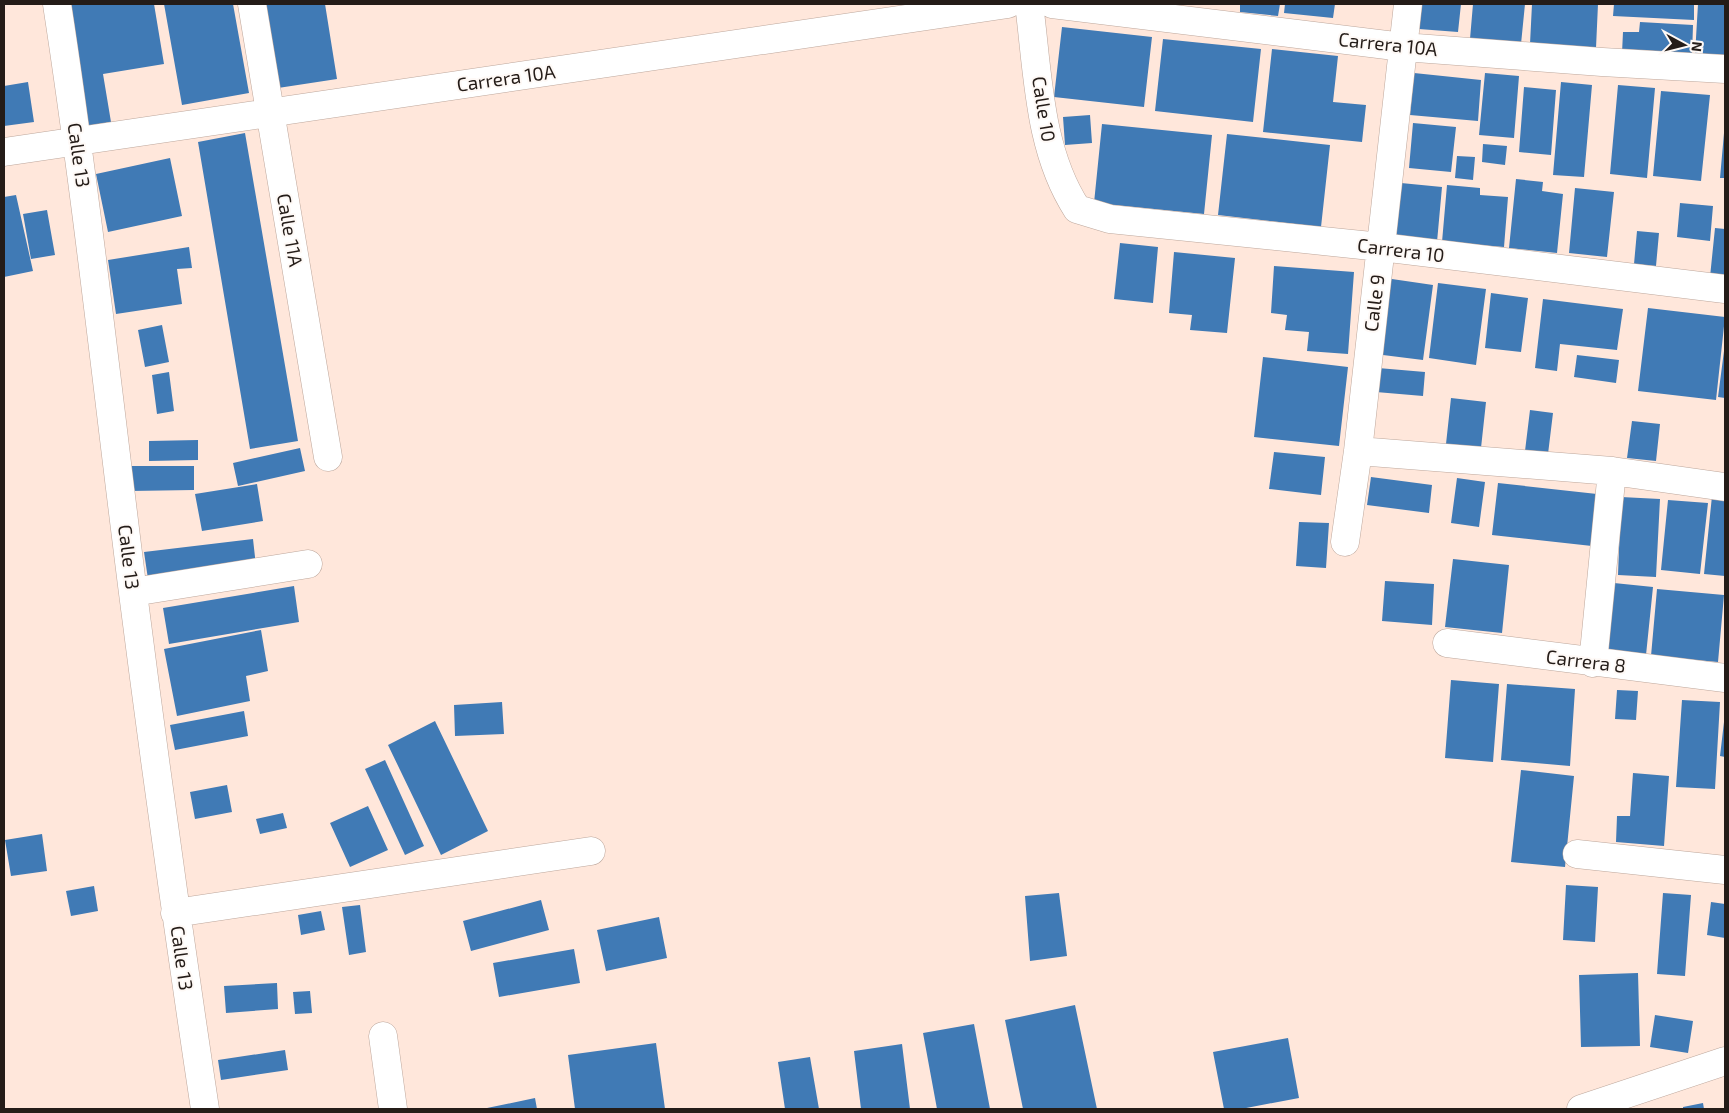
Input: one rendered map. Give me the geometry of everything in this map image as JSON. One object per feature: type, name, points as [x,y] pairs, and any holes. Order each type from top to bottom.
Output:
[{"type":"street","name":"Calle 13","points":[[57,4],[78,141],[133,592],[175,913],[204,1109]]},
{"type":"street","name":"Calle 11A","points":[[252,4],[328,457]]},
{"type":"street","name":"Carrera 10A","points":[[4,152],[1008,4]]},
{"type":"street","name":"Calle 10","points":[[1029,4],[1050,148],[1064,189],[1077,209]]},
{"type":"street","name":"Carrera 10A","points":[[1052,4],[1403,47],[1725,69]]},
{"type":"street","name":"Calle 9","points":[[1345,542],[1358,451],[1408,4]]},
{"type":"street","name":"Carrera 10","points":[[1077,209],[1110,219],[1380,247],[1725,289]]},
{"type":"street","points":[[1358,451],[1612,471],[1725,487]]},
{"type":"street","points":[[1593,663],[1612,471]]},
{"type":"street","points":[[133,592],[308,564]]},
{"type":"street","name":"Carrera 8","points":[[1447,643],[1593,663],[1725,678]]},
{"type":"street","points":[[175,913],[591,851]]},
{"type":"street","points":[[1577,854],[1725,870]]},
{"type":"street","points":[[383,1036],[393,1109]]},
{"type":"street","points":[[1581,1109],[1725,1061]]},
{"type":"building","points":[[63,4],[154,4],[164,64],[103,74],[111,122],[83,127]]},
{"type":"building","points":[[164,4],[233,4],[249,93],[182,105]]},
{"type":"building","points":[[265,4],[325,4],[337,79],[278,88]]},
{"type":"building","points":[[1240,4],[1280,4],[1278,16],[1240,12]]},
{"type":"building","points":[[1285,4],[1335,4],[1333,18],[1284,13]]},
{"type":"building","points":[[1422,4],[1461,4],[1458,32],[1419,29]]},
{"type":"building","points":[[1473,4],[1525,4],[1521,44],[1470,39]]},
{"type":"building","points":[[1532,4],[1598,4],[1596,48],[1530,44]]},
{"type":"building","points":[[1614,4],[1694,4],[1694,20],[1613,16]]},
{"type":"building","points":[[1698,4],[1725,4],[1725,57],[1695,55]]},
{"type":"building","points":[[1640,22],[1693,25],[1692,56],[1622,53],[1623,32],[1639,32]]},
{"type":"building","points":[[1062,27],[1152,37],[1144,107],[1054,97]]},
{"type":"building","points":[[1163,39],[1261,49],[1253,122],[1155,111]]},
{"type":"building","points":[[1272,49],[1338,56],[1333,102],[1366,105],[1362,142],[1263,132]]},
{"type":"building","points":[[1414,73],[1481,80],[1478,121],[1410,115]]},
{"type":"building","points":[[1485,73],[1519,76],[1514,138],[1479,135]]},
{"type":"building","points":[[28,82],[34,122],[4,126],[4,86]]},
{"type":"building","points":[[1561,82],[1592,85],[1584,177],[1553,175]]},
{"type":"building","points":[[1618,85],[1655,88],[1647,178],[1610,174]]},
{"type":"building","points":[[1524,87],[1556,90],[1551,155],[1519,152]]},
{"type":"building","points":[[1661,91],[1710,95],[1701,181],[1653,176]]},
{"type":"building","points":[[1090,115],[1092,143],[1065,145],[1063,117]]},
{"type":"building","points":[[1413,123],[1456,127],[1451,172],[1409,168]]},
{"type":"building","points":[[1102,124],[1212,135],[1204,214],[1094,203]]},
{"type":"building","points":[[245,133],[298,441],[250,449],[198,142]]},
{"type":"building","points":[[1724,133],[1725,178],[1720,178]]},
{"type":"building","points":[[1227,134],[1330,145],[1321,227],[1218,215]]},
{"type":"building","points":[[1483,144],[1507,146],[1505,165],[1482,162]]},
{"type":"building","points":[[1457,156],[1475,157],[1473,180],[1455,178]]},
{"type":"building","points":[[170,158],[182,216],[108,232],[96,174]]},
{"type":"building","points":[[1516,179],[1543,182],[1542,191],[1563,194],[1557,253],[1509,248]]},
{"type":"building","points":[[1401,183],[1442,187],[1437,242],[1395,239]]},
{"type":"building","points":[[1447,185],[1480,188],[1480,195],[1508,197],[1504,247],[1442,242]]},
{"type":"building","points":[[1575,188],[1614,192],[1607,257],[1569,253]]},
{"type":"building","points":[[16,195],[33,271],[4,277],[4,197]]},
{"type":"building","points":[[1680,203],[1713,206],[1710,241],[1677,237]]},
{"type":"building","points":[[47,210],[55,255],[31,259],[23,214]]},
{"type":"building","points":[[1715,228],[1725,229],[1725,278],[1710,277]]},
{"type":"building","points":[[1637,231],[1659,233],[1656,266],[1634,264]]},
{"type":"building","points":[[1120,243],[1158,247],[1153,303],[1114,299]]},
{"type":"building","points":[[189,247],[192,268],[177,269],[182,304],[116,314],[108,260]]},
{"type":"building","points":[[1174,252],[1235,258],[1227,333],[1190,330],[1192,315],[1169,313]]},
{"type":"building","points":[[1274,266],[1354,272],[1348,354],[1307,351],[1309,332],[1285,330],[1287,315],[1271,313]]},
{"type":"building","points":[[1385,278],[1433,285],[1423,360],[1375,354]]},
{"type":"building","points":[[1438,283],[1486,289],[1476,365],[1429,358]]},
{"type":"building","points":[[1491,293],[1528,298],[1521,352],[1485,348]]},
{"type":"building","points":[[1543,299],[1623,309],[1617,350],[1560,344],[1557,371],[1535,368]]},
{"type":"building","points":[[1648,308],[1725,317],[1716,400],[1638,391]]},
{"type":"building","points":[[162,325],[169,362],[145,367],[138,330]]},
{"type":"building","points":[[1725,351],[1725,398],[1718,397]]},
{"type":"building","points":[[1577,355],[1619,360],[1616,383],[1574,377]]},
{"type":"building","points":[[1263,357],[1348,367],[1339,446],[1254,437]]},
{"type":"building","points":[[1378,368],[1425,372],[1423,396],[1376,392]]},
{"type":"building","points":[[169,372],[174,411],[157,414],[152,375]]},
{"type":"building","points":[[1451,398],[1486,402],[1481,448],[1446,444]]},
{"type":"building","points":[[1530,410],[1553,413],[1548,454],[1525,451]]},
{"type":"building","points":[[1632,421],[1660,424],[1656,461],[1627,458]]},
{"type":"building","points":[[198,440],[198,460],[149,461],[149,441]]},
{"type":"building","points":[[300,448],[305,471],[238,486],[233,463]]},
{"type":"building","points":[[1274,452],[1325,457],[1321,495],[1269,489]]},
{"type":"building","points":[[130,466],[194,466],[194,490],[130,491]]},
{"type":"building","points":[[1371,477],[1432,485],[1429,513],[1367,505]]},
{"type":"building","points":[[1457,478],[1485,482],[1479,527],[1451,523]]},
{"type":"building","points":[[1498,483],[1597,494],[1592,546],[1492,535]]},
{"type":"building","points":[[257,484],[263,521],[202,531],[195,494]]},
{"type":"building","points":[[1712,496],[1725,498],[1725,576],[1704,574]]},
{"type":"building","points":[[1621,497],[1660,499],[1656,577],[1618,575]]},
{"type":"building","points":[[1668,500],[1708,503],[1700,574],[1661,570]]},
{"type":"building","points":[[1299,522],[1329,523],[1326,568],[1296,566]]},
{"type":"building","points":[[253,539],[256,566],[148,579],[144,552]]},
{"type":"building","points":[[1453,559],[1509,565],[1502,633],[1445,627]]},
{"type":"building","points":[[1385,581],[1434,584],[1432,625],[1382,621]]},
{"type":"building","points":[[1614,583],[1653,587],[1646,655],[1607,657]]},
{"type":"building","points":[[294,586],[299,622],[169,644],[163,608]]},
{"type":"building","points":[[1657,589],[1724,595],[1718,662],[1651,656]]},
{"type":"building","points":[[261,630],[268,671],[246,676],[250,701],[177,716],[164,649]]},
{"type":"building","points":[[1451,680],[1499,684],[1493,762],[1445,758]]},
{"type":"building","points":[[1507,684],[1575,689],[1570,766],[1501,760]]},
{"type":"building","points":[[1617,690],[1638,691],[1636,720],[1615,719]]},
{"type":"building","points":[[1682,700],[1720,702],[1715,789],[1676,787]]},
{"type":"building","points":[[502,702],[504,734],[455,736],[454,705]]},
{"type":"building","points":[[244,711],[248,736],[175,750],[170,725]]},
{"type":"building","points":[[435,721],[488,831],[441,855],[388,745]]},
{"type":"building","points":[[1725,722],[1725,757],[1720,756]]},
{"type":"building","points":[[385,760],[424,846],[405,855],[365,769]]},
{"type":"building","points":[[1521,770],[1574,776],[1565,867],[1511,862]]},
{"type":"building","points":[[1633,773],[1669,776],[1664,846],[1616,842],[1617,816],[1630,816]]},
{"type":"building","points":[[227,785],[232,812],[195,819],[190,792]]},
{"type":"building","points":[[368,806],[388,850],[350,867],[330,823]]},
{"type":"building","points":[[283,813],[287,828],[260,834],[256,819]]},
{"type":"building","points":[[42,834],[47,871],[11,876],[5,840]]},
{"type":"building","points":[[1566,885],[1598,887],[1595,942],[1563,940]]},
{"type":"building","points":[[94,886],[98,911],[71,916],[66,891]]},
{"type":"building","points":[[1059,893],[1067,956],[1030,961],[1025,896]]},
{"type":"building","points":[[1663,893],[1691,895],[1685,976],[1657,974]]},
{"type":"building","points":[[541,900],[549,930],[471,951],[463,921]]},
{"type":"building","points":[[1711,902],[1725,904],[1725,938],[1707,935]]},
{"type":"building","points":[[360,905],[366,952],[349,955],[342,907]]},
{"type":"building","points":[[321,911],[325,930],[301,935],[298,915]]},
{"type":"building","points":[[659,917],[667,958],[606,971],[597,930]]},
{"type":"building","points":[[574,949],[580,983],[499,997],[493,963]]},
{"type":"building","points":[[1638,973],[1640,1046],[1581,1047],[1579,975]]},
{"type":"building","points":[[277,983],[278,1009],[226,1013],[224,986]]},
{"type":"building","points":[[310,991],[312,1013],[295,1014],[293,992]]},
{"type":"building","points":[[1075,1005],[1097,1109],[1023,1109],[1005,1020]]},
{"type":"building","points":[[1655,1015],[1693,1021],[1688,1053],[1650,1047]]},
{"type":"building","points":[[974,1024],[990,1109],[937,1109],[923,1033]]},
{"type":"building","points":[[1288,1038],[1299,1098],[1241,1109],[1224,1109],[1213,1052]]},
{"type":"building","points":[[656,1043],[665,1109],[575,1109],[568,1055]]},
{"type":"building","points":[[902,1044],[910,1109],[861,1109],[854,1051]]},
{"type":"building","points":[[285,1050],[288,1070],[221,1080],[218,1060]]},
{"type":"building","points":[[810,1057],[819,1109],[785,1109],[778,1062]]},
{"type":"building","points":[[535,1098],[537,1109],[487,1108]]},
{"type":"building","points":[[1703,1103],[1704,1109],[1683,1109],[1683,1107]]}]
